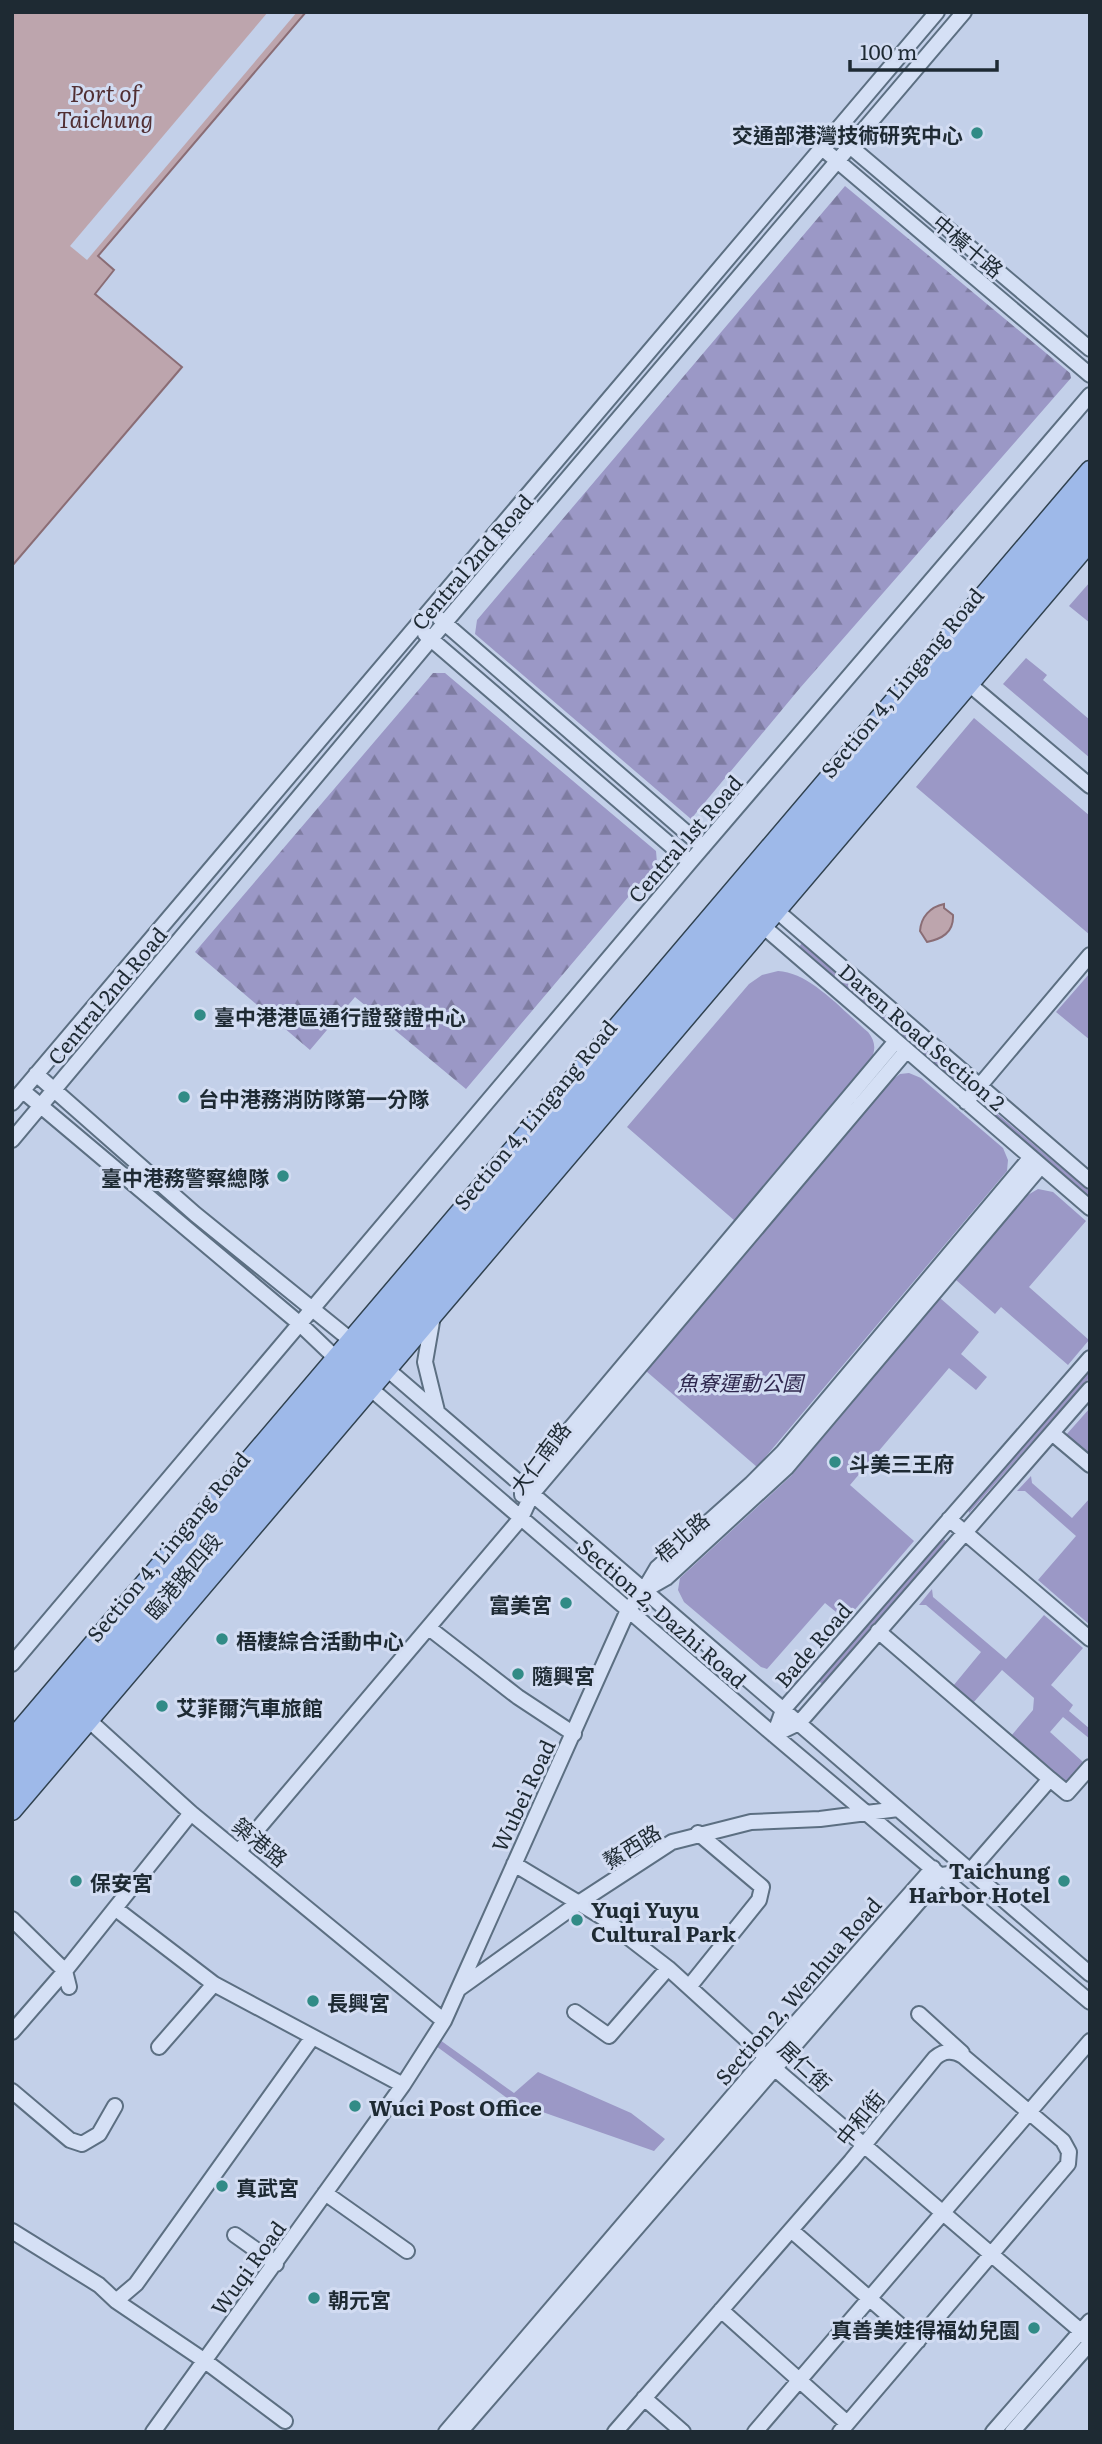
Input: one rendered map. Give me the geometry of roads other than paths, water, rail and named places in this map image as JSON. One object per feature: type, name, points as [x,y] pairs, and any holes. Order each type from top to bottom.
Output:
[{"type":"main road","name":"Section 4, Lingang Road","points":[[759,896],[1090,470]]},
{"type":"main road","name":"Section 4, Lingang Road","points":[[369,1355],[759,896],[1090,494]]},
{"type":"main road","name":"Section 4, Lingang Road","points":[[12,1787],[72,1705],[353,1373],[746,911],[1090,518]]},
{"type":"main road","name":"Section 4, Lingang Road","points":[[759,896],[969,684],[1090,542]]},
{"type":"main road","name":"Section 4, Lingang Road","points":[[369,1355],[433,1316],[746,911]]},
{"type":"main road","name":"臨港路四段","points":[[12,1811],[72,1705],[369,1355]]},
{"type":"main road","name":"Section 4, Lingang Road","points":[[12,1763],[72,1705]]},
{"type":"main road","name":"臨港路四段","points":[[12,1739],[72,1705]]},
{"type":"street","name":"Central 2nd Road","points":[[12,1103],[937,12]]},
{"type":"street","name":"Central 2nd Road","points":[[12,1140],[431,639],[964,12]]},
{"type":"street","name":"中橫十路","points":[[835,132],[1090,349]]},
{"type":"street","name":"中橫十路","points":[[822,148],[1090,375]]},
{"type":"street","name":"Central 1st Road","points":[[12,1664],[690,862],[1090,395]]},
{"type":"street","points":[[430,610],[704,847]]},
{"type":"street","points":[[416,626],[690,862]]},
{"type":"street","points":[[969,684],[1090,786]]},
{"type":"street","name":"Daren Road Section 2","points":[[759,896],[1090,1181]]},
{"type":"street","name":"Daren Road Section 2","points":[[746,911],[1090,1208]]},
{"type":"street","points":[[966,1101],[1090,956]]},
{"type":"street","name":"大仁南路","points":[[521,1518],[527,1490],[902,1046]]},
{"type":"street","name":"Section 2, Dazhi Road","points":[[36,1074],[195,1214],[437,1412],[1090,1974]]},
{"type":"street","name":"Section 2, Dazhi Road","points":[[23,1091],[300,1324],[353,1373],[628,1610],[1090,2002]]},
{"type":"street","name":"梧北路","points":[[644,1590],[657,1568],[783,1452],[1036,1161]]},
{"type":"street","points":[[433,1316],[425,1362],[437,1412]]},
{"type":"street","name":"Bade Road","points":[[775,1735],[783,1710],[1090,1358]]},
{"type":"street","name":"Bade Road","points":[[775,1735],[799,1723],[1090,1389]]},
{"type":"street","points":[[1052,1433],[1090,1465]]},
{"type":"street","points":[[239,1851],[521,1518]]},
{"type":"street","points":[[950,1519],[1090,1639]]},
{"type":"street","name":"Wubei Road","points":[[444,2021],[628,1610],[644,1590]]},
{"type":"street","points":[[429,1628],[518,1697],[574,1734]]},
{"type":"street","points":[[878,1632],[1067,1793],[1090,1767]]},
{"type":"street","name":"築港路","points":[[72,1705],[191,1813],[444,2021]]},
{"type":"street","points":[[937,1871],[970,1871],[1050,1779]]},
{"type":"street","name":"鰲西路","points":[[459,1989],[580,1902],[672,1842],[698,1833],[751,1822],[803,1820],[898,1809]]},
{"type":"street","points":[[12,2032],[116,1909],[191,1813]]},
{"type":"street","points":[[689,1987],[759,1900],[762,1887],[698,1833]]},
{"type":"street","name":"居仁街","points":[[514,1864],[580,1902],[668,1968],[863,2144],[1087,2333]]},
{"type":"street","name":"Section 2, Wenhua Road","points":[[446,2432],[937,1871]]},
{"type":"street","points":[[116,1909],[214,1984],[403,2085]]},
{"type":"street","points":[[12,1919],[65,1971],[69,1987]]},
{"type":"street","points":[[575,2012],[609,2036],[668,1968]]},
{"type":"street","points":[[159,2048],[214,1984]]},
{"type":"street","points":[[721,2310],[799,2380],[844,2428],[1064,2171],[1069,2160],[1065,2144],[919,2014]]},
{"type":"street","name":"Wuqi Road","points":[[153,2432],[403,2085],[444,2021]]},
{"type":"street","points":[[116,2301],[136,2284],[312,2038]]},
{"type":"street","points":[[755,2432],[1090,2040]]},
{"type":"street","name":"中和街","points":[[615,2432],[935,2058],[949,2051],[964,2056]]},
{"type":"street","name":"Section 2, Wenhua Road","points":[[460,2432],[770,2062]]},
{"type":"street","points":[[12,2091],[70,2140],[82,2144],[99,2134],[115,2106]]},
{"type":"street","points":[[326,2193],[407,2251]]},
{"type":"street","points":[[790,2230],[918,2341]]},
{"type":"street","points":[[12,2231],[99,2285],[116,2301],[205,2361],[285,2421]]},
{"type":"street","points":[[235,2235],[276,2264]]},
{"type":"street","points":[[993,2432],[1087,2333]]},
{"type":"street","points":[[1012,2432],[1087,2333]]},
{"type":"street","points":[[644,2398],[683,2432]]},
{"type":"water","name":"Port of Taichung","points":[[12,12],[306,12],[98,256],[114,270],[95,294],[182,367],[12,566]]},
{"type":"water","points":[[944,904],[944,908],[953,915],[949,931],[942,937],[927,942],[920,931],[922,921],[931,910]]},
{"type":"place","name":"交通部港灣技術研究中心","points":[[977,133]]},
{"type":"place","name":"臺中港港區通行證發證中心","points":[[200,1015]]},
{"type":"place","name":"台中港務消防隊第一分隊","points":[[184,1097]]},
{"type":"place","name":"臺中港務警察總隊","points":[[283,1176]]},
{"type":"place","name":"斗美三王府","points":[[835,1462]]},
{"type":"place","name":"富美宮","points":[[566,1603]]},
{"type":"place","name":"梧棲綜合活動中心","points":[[222,1639]]},
{"type":"place","name":"隨興宮","points":[[518,1674]]},
{"type":"place","name":"艾菲爾汽車旅館","points":[[162,1706]]},
{"type":"place","name":"保安宮","points":[[76,1881]]},
{"type":"place","name":"Taichung Harbor Hotel","points":[[1064,1881]]},
{"type":"place","name":"Yuqi Yuyu Cultural Park","points":[[577,1920]]},
{"type":"place","name":"長興宮","points":[[313,2001]]},
{"type":"place","name":"Wuci Post Office","points":[[355,2106]]},
{"type":"place","name":"真武宮","points":[[222,2186]]},
{"type":"place","name":"朝元宮","points":[[314,2298]]},
{"type":"place","name":"真善美娃得福幼兒園","points":[[1034,2328]]},
{"type":"park label","name":"魚寮運動公園","points":[[740,1381]]}]
